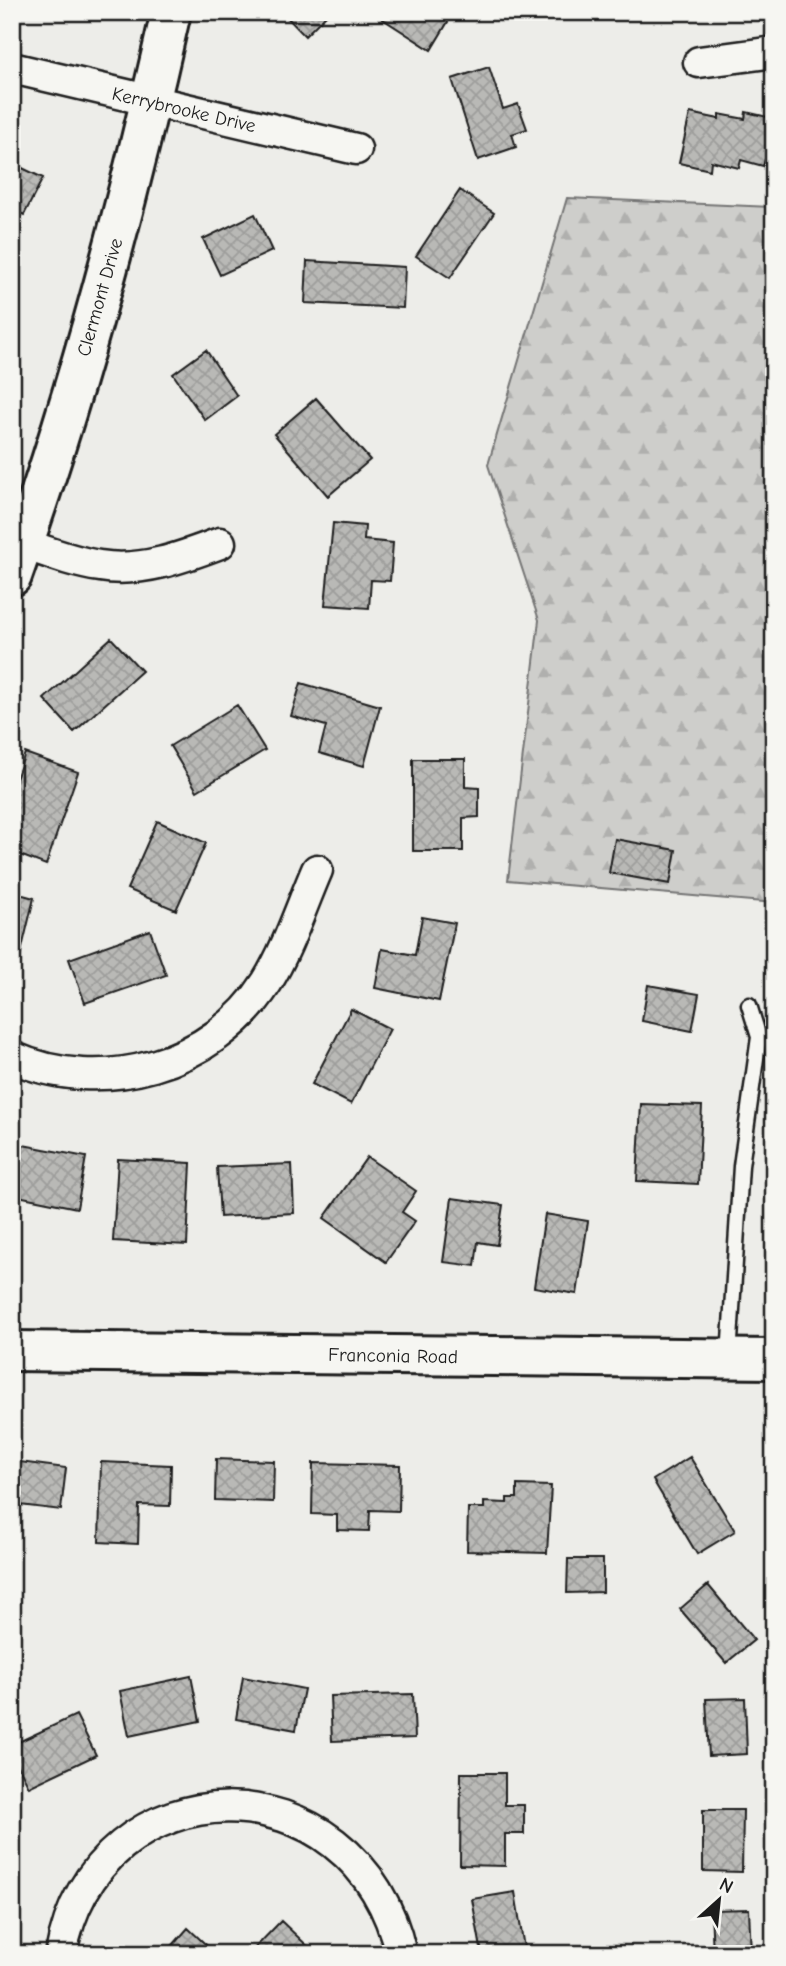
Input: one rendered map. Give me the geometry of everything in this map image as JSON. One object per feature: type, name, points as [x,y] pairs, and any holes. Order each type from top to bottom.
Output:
[{"type":"main road","name":"Clermont Drive","points":[[16,553],[44,485],[125,209],[171,12]]},
{"type":"main road","name":"Franconia Road","points":[[12,1351],[774,1359]]},
{"type":"street","points":[[699,62],[774,52]]},
{"type":"street","name":"Kerrybrooke Drive","points":[[12,68],[356,149]]},
{"type":"street","points":[[16,553],[100,567],[130,567],[183,557],[220,543]]},
{"type":"street","points":[[12,1057],[70,1074],[109,1074],[148,1068],[178,1058],[205,1043],[231,1024],[265,984],[317,870]]},
{"type":"street","points":[[61,1954],[64,1933],[80,1895],[117,1850],[146,1829],[175,1816],[216,1808],[256,1808],[284,1815],[331,1840],[355,1859],[380,1892],[395,1925],[401,1954]]},
{"type":"lane","points":[[729,1359],[741,1166],[759,1037],[749,1005]]},
{"type":"green space","points":[[567,198],[774,207],[774,903],[508,880],[539,620],[488,465]]},
{"type":"building","points":[[282,12],[329,12],[305,36]]},
{"type":"building","points":[[372,12],[447,12],[452,15],[431,50]]},
{"type":"building","points":[[489,67],[503,109],[518,104],[527,129],[512,134],[516,147],[478,160],[452,79]]},
{"type":"building","points":[[746,112],[772,118],[774,112],[774,163],[765,160],[763,166],[741,160],[739,168],[711,161],[710,170],[679,163],[690,113],[719,119],[719,114],[745,119]]},
{"type":"building","points":[[12,163],[43,178],[24,215],[12,209]]},
{"type":"building","points":[[460,190],[494,213],[450,278],[416,256]]},
{"type":"building","points":[[255,214],[272,251],[220,275],[203,239]]},
{"type":"building","points":[[307,261],[405,267],[403,308],[305,303]]},
{"type":"building","points":[[206,350],[237,396],[205,420],[173,374]]},
{"type":"building","points":[[316,398],[370,460],[328,496],[274,434]]},
{"type":"building","points":[[333,523],[365,526],[364,540],[393,543],[390,581],[371,580],[369,608],[325,605]]},
{"type":"building","points":[[111,638],[142,671],[74,732],[44,699]]},
{"type":"building","points":[[301,683],[380,706],[364,766],[319,753],[326,726],[291,716]]},
{"type":"building","points":[[237,705],[265,750],[197,791],[170,746]]},
{"type":"building","points":[[25,753],[78,772],[46,865],[12,852],[16,826],[12,824],[12,791]]},
{"type":"building","points":[[413,759],[465,759],[465,787],[479,788],[479,817],[463,818],[463,851],[413,851]]},
{"type":"building","points":[[157,821],[206,843],[176,910],[127,889]]},
{"type":"building","points":[[615,839],[676,850],[670,884],[609,873]]},
{"type":"building","points":[[12,892],[34,898],[17,969],[12,968]]},
{"type":"building","points":[[422,917],[455,923],[439,1001],[375,988],[382,949],[415,955]]},
{"type":"building","points":[[150,930],[166,975],[85,1003],[69,959]]},
{"type":"building","points":[[648,985],[699,994],[692,1031],[642,1021]]},
{"type":"building","points":[[351,1009],[390,1029],[351,1104],[312,1084]]},
{"type":"building","points":[[641,1104],[702,1106],[698,1184],[637,1181]]},
{"type":"building","points":[[23,1145],[86,1157],[77,1208],[13,1195]]},
{"type":"building","points":[[367,1157],[416,1191],[402,1212],[415,1221],[386,1262],[324,1218]]},
{"type":"building","points":[[118,1159],[191,1163],[187,1245],[113,1241]]},
{"type":"building","points":[[292,1164],[294,1213],[220,1217],[217,1167]]},
{"type":"building","points":[[452,1198],[503,1205],[497,1245],[478,1242],[475,1266],[443,1262]]},
{"type":"building","points":[[545,1214],[588,1221],[577,1294],[534,1287]]},
{"type":"building","points":[[690,1457],[735,1531],[697,1554],[653,1480]]},
{"type":"building","points":[[216,1459],[274,1461],[273,1502],[215,1500]]},
{"type":"building","points":[[12,1461],[66,1468],[61,1510],[12,1504]]},
{"type":"building","points":[[101,1462],[171,1465],[170,1506],[139,1505],[138,1544],[99,1542]]},
{"type":"building","points":[[313,1463],[400,1465],[399,1511],[370,1510],[369,1531],[337,1530],[337,1515],[312,1514]]},
{"type":"building","points":[[517,1485],[551,1486],[547,1553],[467,1551],[468,1508],[484,1508],[484,1502],[507,1503],[507,1498],[517,1498]]},
{"type":"building","points":[[568,1559],[603,1559],[603,1592],[567,1593]]},
{"type":"building","points":[[708,1585],[754,1640],[726,1663],[680,1609]]},
{"type":"building","points":[[191,1676],[200,1721],[129,1736],[120,1691]]},
{"type":"building","points":[[243,1677],[304,1689],[296,1730],[236,1719]]},
{"type":"building","points":[[413,1694],[415,1738],[332,1741],[330,1696]]},
{"type":"building","points":[[745,1698],[747,1754],[709,1756],[706,1699]]},
{"type":"building","points":[[76,1715],[96,1755],[29,1787],[12,1754],[12,1745]]},
{"type":"building","points":[[461,1773],[505,1773],[505,1805],[524,1805],[524,1834],[505,1834],[505,1866],[460,1865]]},
{"type":"building","points":[[703,1810],[743,1810],[742,1872],[703,1871]]},
{"type":"building","points":[[515,1892],[524,1948],[482,1954],[472,1899]]},
{"type":"building","points":[[749,1909],[751,1954],[713,1954],[711,1910]]},
{"type":"building","points":[[281,1921],[316,1954],[249,1954]]},
{"type":"building","points":[[188,1928],[216,1954],[165,1954]]}]
